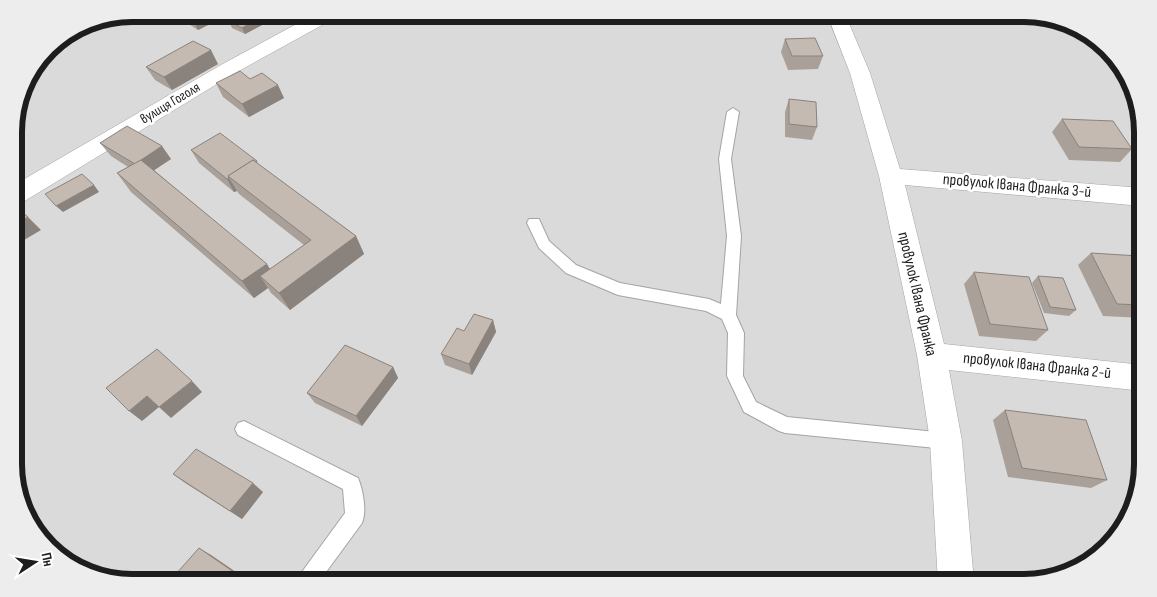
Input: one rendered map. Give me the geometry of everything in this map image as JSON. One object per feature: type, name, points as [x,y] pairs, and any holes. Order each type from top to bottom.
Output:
[{"type":"street","name":"вулиця Гоголя","points":[[23,191],[228,69],[313,22]]},
{"type":"street","name":"провулок Івана Франка","points":[[839,22],[860,73],[891,176],[932,355],[946,441],[955,574]]},
{"type":"street","name":"провулок Івана Франка 3-й","points":[[891,176],[1134,196]]},
{"type":"street","name":"провулок Івана Франка 2-й","points":[[932,355],[1134,377]]},
{"type":"lane","points":[[733,112],[725,159],[734,236],[728,315],[736,332],[735,376],[750,407],[785,425],[946,441]]},
{"type":"lane","points":[[534,223],[544,244],[571,269],[618,289],[709,305],[728,315]]},
{"type":"lane","points":[[244,429],[352,484],[355,516],[313,574]]},
{"type":"shaded area","points":[[133,22],[1024,22],[1060,28],[1073,34],[1091,45],[1112,66],[1126,91],[1134,118],[1134,471],[1129,500],[1123,513],[1107,537],[1085,556],[1060,569],[1031,574],[118,574],[97,569],[84,563],[60,547],[60,537],[50,537],[45,531],[31,506],[23,479],[23,126],[26,104],[34,84],[45,66],[60,50],[72,41],[104,26]]},
{"type":"building","points":[[231,22],[252,22],[242,28]]},
{"type":"building","points":[[815,38],[823,56],[792,56],[785,39]]},
{"type":"building","points":[[193,41],[211,50],[164,77],[146,67]]},
{"type":"building","points":[[240,71],[250,79],[262,73],[278,85],[242,104],[216,83]]},
{"type":"building","points":[[789,99],[816,102],[817,127],[789,124]]},
{"type":"building","points":[[1062,119],[1113,121],[1132,149],[1079,147]]},
{"type":"building","points":[[127,126],[162,146],[135,164],[100,143]]},
{"type":"building","points":[[220,133],[257,161],[253,160],[228,176],[229,178],[227,179],[191,150]]},
{"type":"building","points":[[141,160],[267,264],[242,281],[117,173]]},
{"type":"building","points":[[253,160],[356,236],[279,293],[260,276],[311,240],[228,176]]},
{"type":"building","points":[[82,174],[94,185],[56,206],[45,194]]},
{"type":"building","points":[[23,212],[28,217],[23,220]]},
{"type":"building","points":[[1091,253],[1134,256],[1134,305],[1117,304]]},
{"type":"building","points":[[974,272],[1029,277],[1048,330],[990,324]]},
{"type":"building","points":[[1038,276],[1063,278],[1076,310],[1050,307]]},
{"type":"building","points":[[474,314],[493,320],[469,364],[441,354],[457,328],[464,331]]},
{"type":"building","points":[[345,345],[393,367],[356,416],[307,393]]},
{"type":"building","points":[[157,349],[192,381],[159,407],[147,396],[129,411],[106,388]]},
{"type":"building","points":[[1005,410],[1086,420],[1107,480],[1022,468]]},
{"type":"building","points":[[196,449],[253,483],[230,511],[173,474]]},
{"type":"building","points":[[199,548],[237,574],[176,574]]}]
